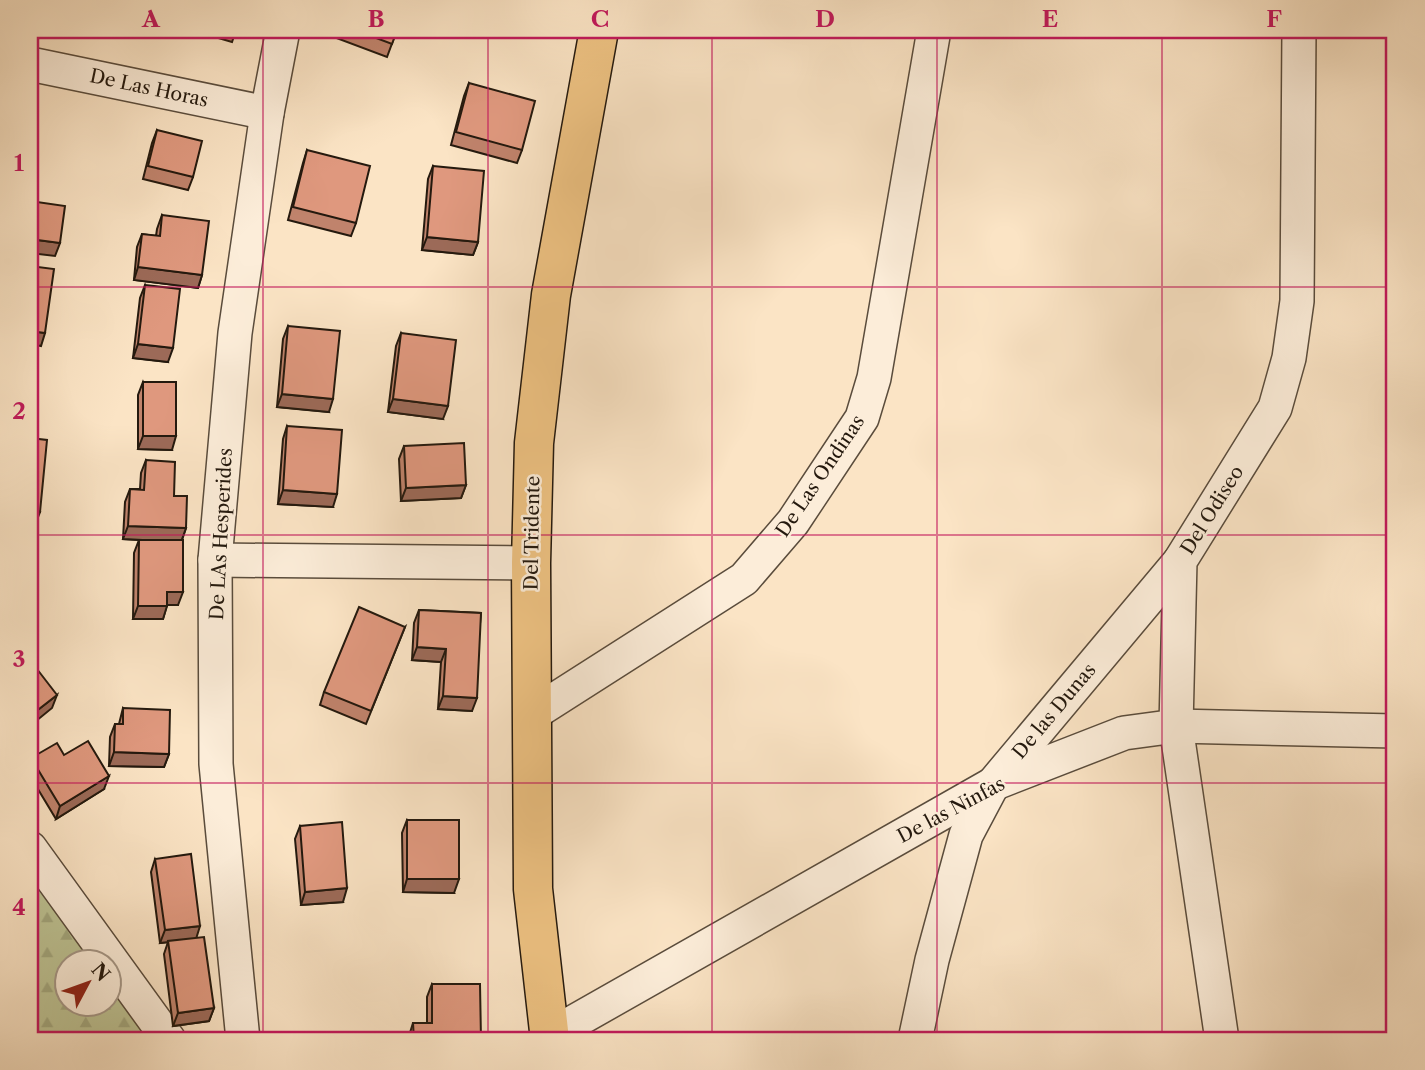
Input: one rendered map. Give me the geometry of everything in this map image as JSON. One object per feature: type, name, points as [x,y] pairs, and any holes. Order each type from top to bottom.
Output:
[{"type":"main road","name":"Del Tridente","points":[[549,1038],[533,889],[531,563],[534,443],[551,295],[599,30]]},
{"type":"street","name":"De LAs Hesperides","points":[[243,1040],[216,764],[215,561],[235,333],[267,113],[283,30]]},
{"type":"street","name":"De Las Ondinas","points":[[531,715],[744,579],[793,522],[862,418],[874,378],[934,30]]},
{"type":"street","name":"Del Odiseo","points":[[1222,1040],[1176,726],[1180,561],[1275,408],[1289,358],[1297,301],[1300,30]]},
{"type":"street","name":"De Las Horas","points":[[30,64],[267,113]]},
{"type":"street","points":[[215,561],[531,563]]},
{"type":"street","name":"De las Dunas","points":[[915,1040],[932,960],[966,835],[993,784],[1180,561]]},
{"type":"street","name":"De las Ninfas","points":[[549,1038],[993,784],[1124,733],[1176,726],[1395,731]]},
{"type":"street","points":[[30,848],[169,1040]]},
{"type":"green space","points":[[30,840],[106,948],[52,948],[52,1018],[122,1018],[122,970],[171,1040],[30,1040]]},
{"type":"building","points":[[355,30],[397,30],[392,44]]},
{"type":"building","points":[[469,83],[535,101],[522,150],[456,132]]},
{"type":"building","points":[[157,130],[202,141],[193,177],[148,166]]},
{"type":"building","points":[[307,150],[370,166],[356,223],[293,207]]},
{"type":"building","points":[[433,166],[484,171],[478,242],[427,237]]},
{"type":"building","points":[[30,201],[65,206],[60,243],[30,239]]},
{"type":"building","points":[[162,215],[209,221],[202,275],[138,267],[142,234],[160,236]]},
{"type":"building","points":[[30,266],[54,269],[45,333],[30,331]]},
{"type":"building","points":[[145,285],[180,289],[173,348],[138,344]]},
{"type":"building","points":[[288,326],[340,331],[333,399],[282,394]]},
{"type":"building","points":[[401,333],[456,340],[448,406],[393,399]]},
{"type":"building","points":[[143,382],[176,382],[176,436],[143,436]]},
{"type":"building","points":[[287,426],[342,430],[337,494],[283,490]]},
{"type":"building","points":[[30,438],[47,440],[40,512],[30,511]]},
{"type":"building","points":[[464,443],[466,485],[406,488],[404,446]]},
{"type":"building","points":[[146,460],[175,462],[174,496],[187,496],[186,528],[128,526],[130,489],[144,490]]},
{"type":"building","points":[[30,522],[36,522],[34,593],[30,593]]},
{"type":"building","points":[[139,540],[183,540],[183,592],[167,592],[167,606],[138,606]]},
{"type":"building","points":[[359,607],[405,627],[371,711],[324,692]]},
{"type":"building","points":[[419,610],[481,613],[477,698],[443,696],[446,649],[417,647]]},
{"type":"building","points":[[30,660],[57,695],[30,716]]},
{"type":"building","points":[[123,708],[170,710],[169,754],[114,752],[115,724],[123,724]]},
{"type":"building","points":[[88,741],[109,776],[60,806],[31,758],[57,743],[64,755]]},
{"type":"building","points":[[407,820],[459,820],[459,879],[407,879]]},
{"type":"building","points":[[342,822],[347,888],[305,892],[300,826]]},
{"type":"building","points":[[191,854],[200,926],[165,930],[155,859]]},
{"type":"building","points":[[204,937],[214,1008],[178,1013],[168,941]]},
{"type":"building","points":[[432,984],[480,984],[481,1040],[414,1040],[413,1023],[432,1023]]}]
